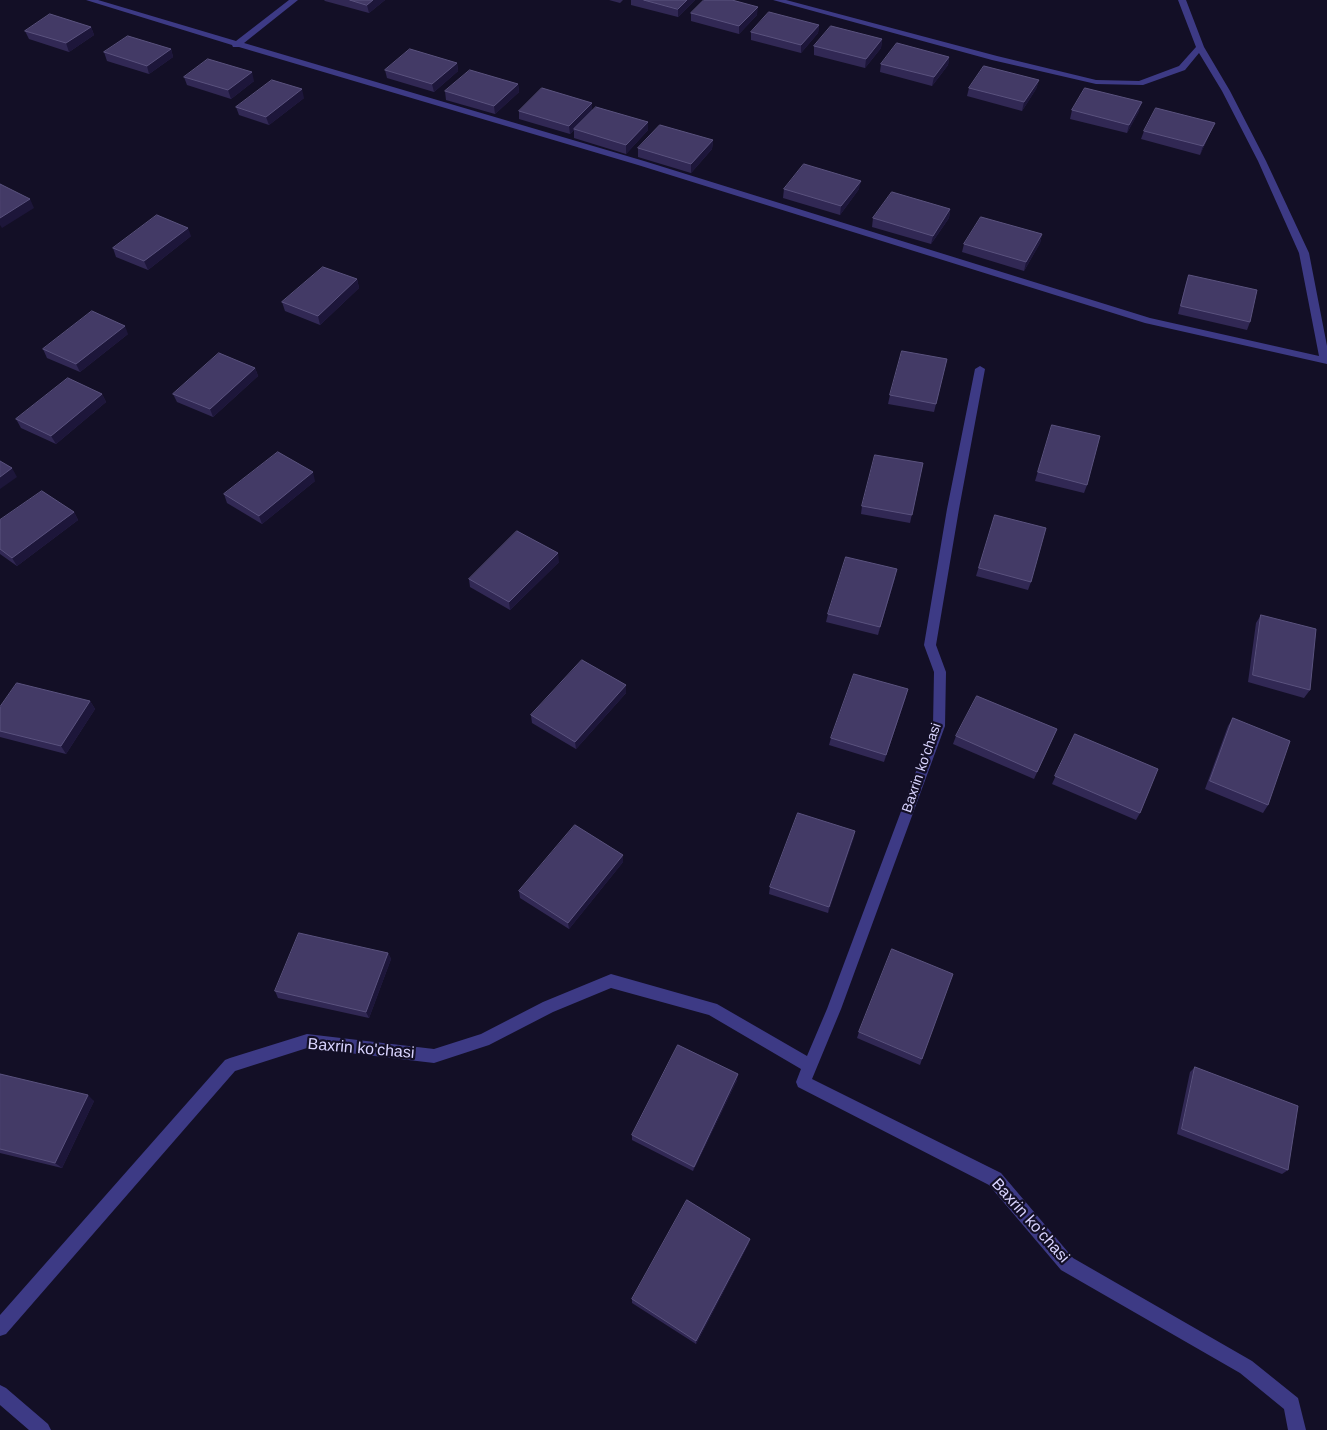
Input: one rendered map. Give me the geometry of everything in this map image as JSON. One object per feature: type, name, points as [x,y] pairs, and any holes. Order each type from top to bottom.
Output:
[{"type":"street","points":[[90,0],[641,164],[1148,321],[1325,361],[1304,253],[1262,161],[1226,91],[1200,47],[1182,0]]},
{"type":"street","points":[[236,45],[294,0]]},
{"type":"street","points":[[777,0],[995,58],[1096,82],[1140,83],[1182,68],[1200,47]]},
{"type":"street","name":"Baxrin ko'chasi","points":[[980,369],[953,509],[930,645],[940,672],[939,726],[834,1009],[803,1082],[995,1179],[1067,1264],[1246,1367],[1292,1404],[1297,1430]]},
{"type":"street","name":"Baxrin ko'chasi","points":[[0,1328],[230,1064],[307,1041],[434,1056],[484,1040],[548,1007],[611,981],[712,1009],[810,1066]]},
{"type":"street","points":[[0,1394],[42,1430]]},
{"type":"building","points":[[350,0],[373,0],[367,5]]},
{"type":"building","points":[[644,0],[687,0],[678,9]]},
{"type":"building","points":[[704,0],[732,0],[758,7],[739,26],[691,13]]},
{"type":"building","points":[[769,12],[819,25],[801,45],[751,32]]},
{"type":"building","points":[[50,14],[91,27],[66,43],[25,31]]},
{"type":"building","points":[[831,26],[882,39],[866,59],[814,46]]},
{"type":"building","points":[[128,36],[171,49],[147,66],[104,52]]},
{"type":"building","points":[[897,43],[949,57],[934,77],[881,64]]},
{"type":"building","points":[[410,49],[457,63],[432,84],[385,70]]},
{"type":"building","points":[[208,59],[252,72],[228,90],[184,77]]},
{"type":"building","points":[[984,66],[1039,80],[1024,102],[969,88]]},
{"type":"building","points":[[470,70],[518,84],[494,106],[445,91]]},
{"type":"building","points":[[272,80],[302,89],[266,117],[236,107]]},
{"type":"building","points":[[542,88],[592,103],[569,126],[519,111]]},
{"type":"building","points":[[1085,88],[1142,102],[1129,125],[1072,110]]},
{"type":"building","points":[[596,107],[648,122],[626,145],[574,129]]},
{"type":"building","points":[[1156,108],[1215,123],[1203,146],[1144,131]]},
{"type":"building","points":[[660,125],[713,140],[691,164],[638,148]]},
{"type":"building","points":[[804,164],[861,181],[841,206],[784,189]]},
{"type":"building","points":[[0,184],[30,199],[0,218]]},
{"type":"building","points":[[892,192],[950,209],[933,236],[873,218]]},
{"type":"building","points":[[157,215],[188,228],[144,261],[113,248]]},
{"type":"building","points":[[981,217],[1042,234],[1026,262],[964,244]]},
{"type":"building","points":[[323,267],[357,279],[318,316],[282,302]]},
{"type":"building","points":[[1189,275],[1257,290],[1250,322],[1181,306]]},
{"type":"building","points":[[92,311],[125,326],[76,364],[43,349]]},
{"type":"building","points":[[902,351],[947,359],[936,404],[890,395]]},
{"type":"building","points":[[219,353],[255,368],[210,409],[173,394]]},
{"type":"building","points":[[68,378],[102,394],[51,436],[16,419]]},
{"type":"building","points":[[1052,425],[1100,436],[1087,485],[1038,472]]},
{"type":"building","points":[[278,452],[313,472],[259,516],[224,494]]},
{"type":"building","points":[[875,455],[923,463],[912,515],[862,506]]},
{"type":"building","points":[[0,461],[12,468],[0,477]]},
{"type":"building","points":[[42,491],[74,512],[12,558],[0,549],[0,520]]},
{"type":"building","points":[[995,515],[1046,528],[1031,582],[979,568]]},
{"type":"building","points":[[517,531],[558,553],[509,602],[469,579]]},
{"type":"building","points":[[846,557],[897,569],[880,627],[828,614]]},
{"type":"building","points":[[1261,615],[1316,629],[1310,690],[1253,675]]},
{"type":"building","points":[[582,660],[626,685],[575,742],[531,715]]},
{"type":"building","points":[[854,674],[908,689],[886,755],[831,738]]},
{"type":"building","points":[[17,683],[90,701],[61,746],[0,731],[0,707]]},
{"type":"building","points":[[977,696],[1057,729],[1037,772],[956,736]]},
{"type":"building","points":[[1233,718],[1290,741],[1268,805],[1210,781]]},
{"type":"building","points":[[1075,734],[1158,769],[1140,813],[1055,776]]},
{"type":"building","points":[[798,813],[855,831],[829,907],[770,887]]},
{"type":"building","points":[[575,825],[623,855],[568,923],[519,891]]},
{"type":"building","points":[[299,933],[388,953],[366,1012],[275,991]]},
{"type":"building","points":[[892,949],[953,974],[922,1059],[859,1032]]},
{"type":"building","points":[[678,1045],[738,1074],[694,1167],[632,1135]]},
{"type":"building","points":[[1195,1067],[1298,1106],[1288,1170],[1182,1129]]},
{"type":"building","points":[[0,1074],[88,1095],[55,1163],[0,1149]]},
{"type":"building","points":[[687,1200],[750,1239],[696,1341],[632,1299]]}]
